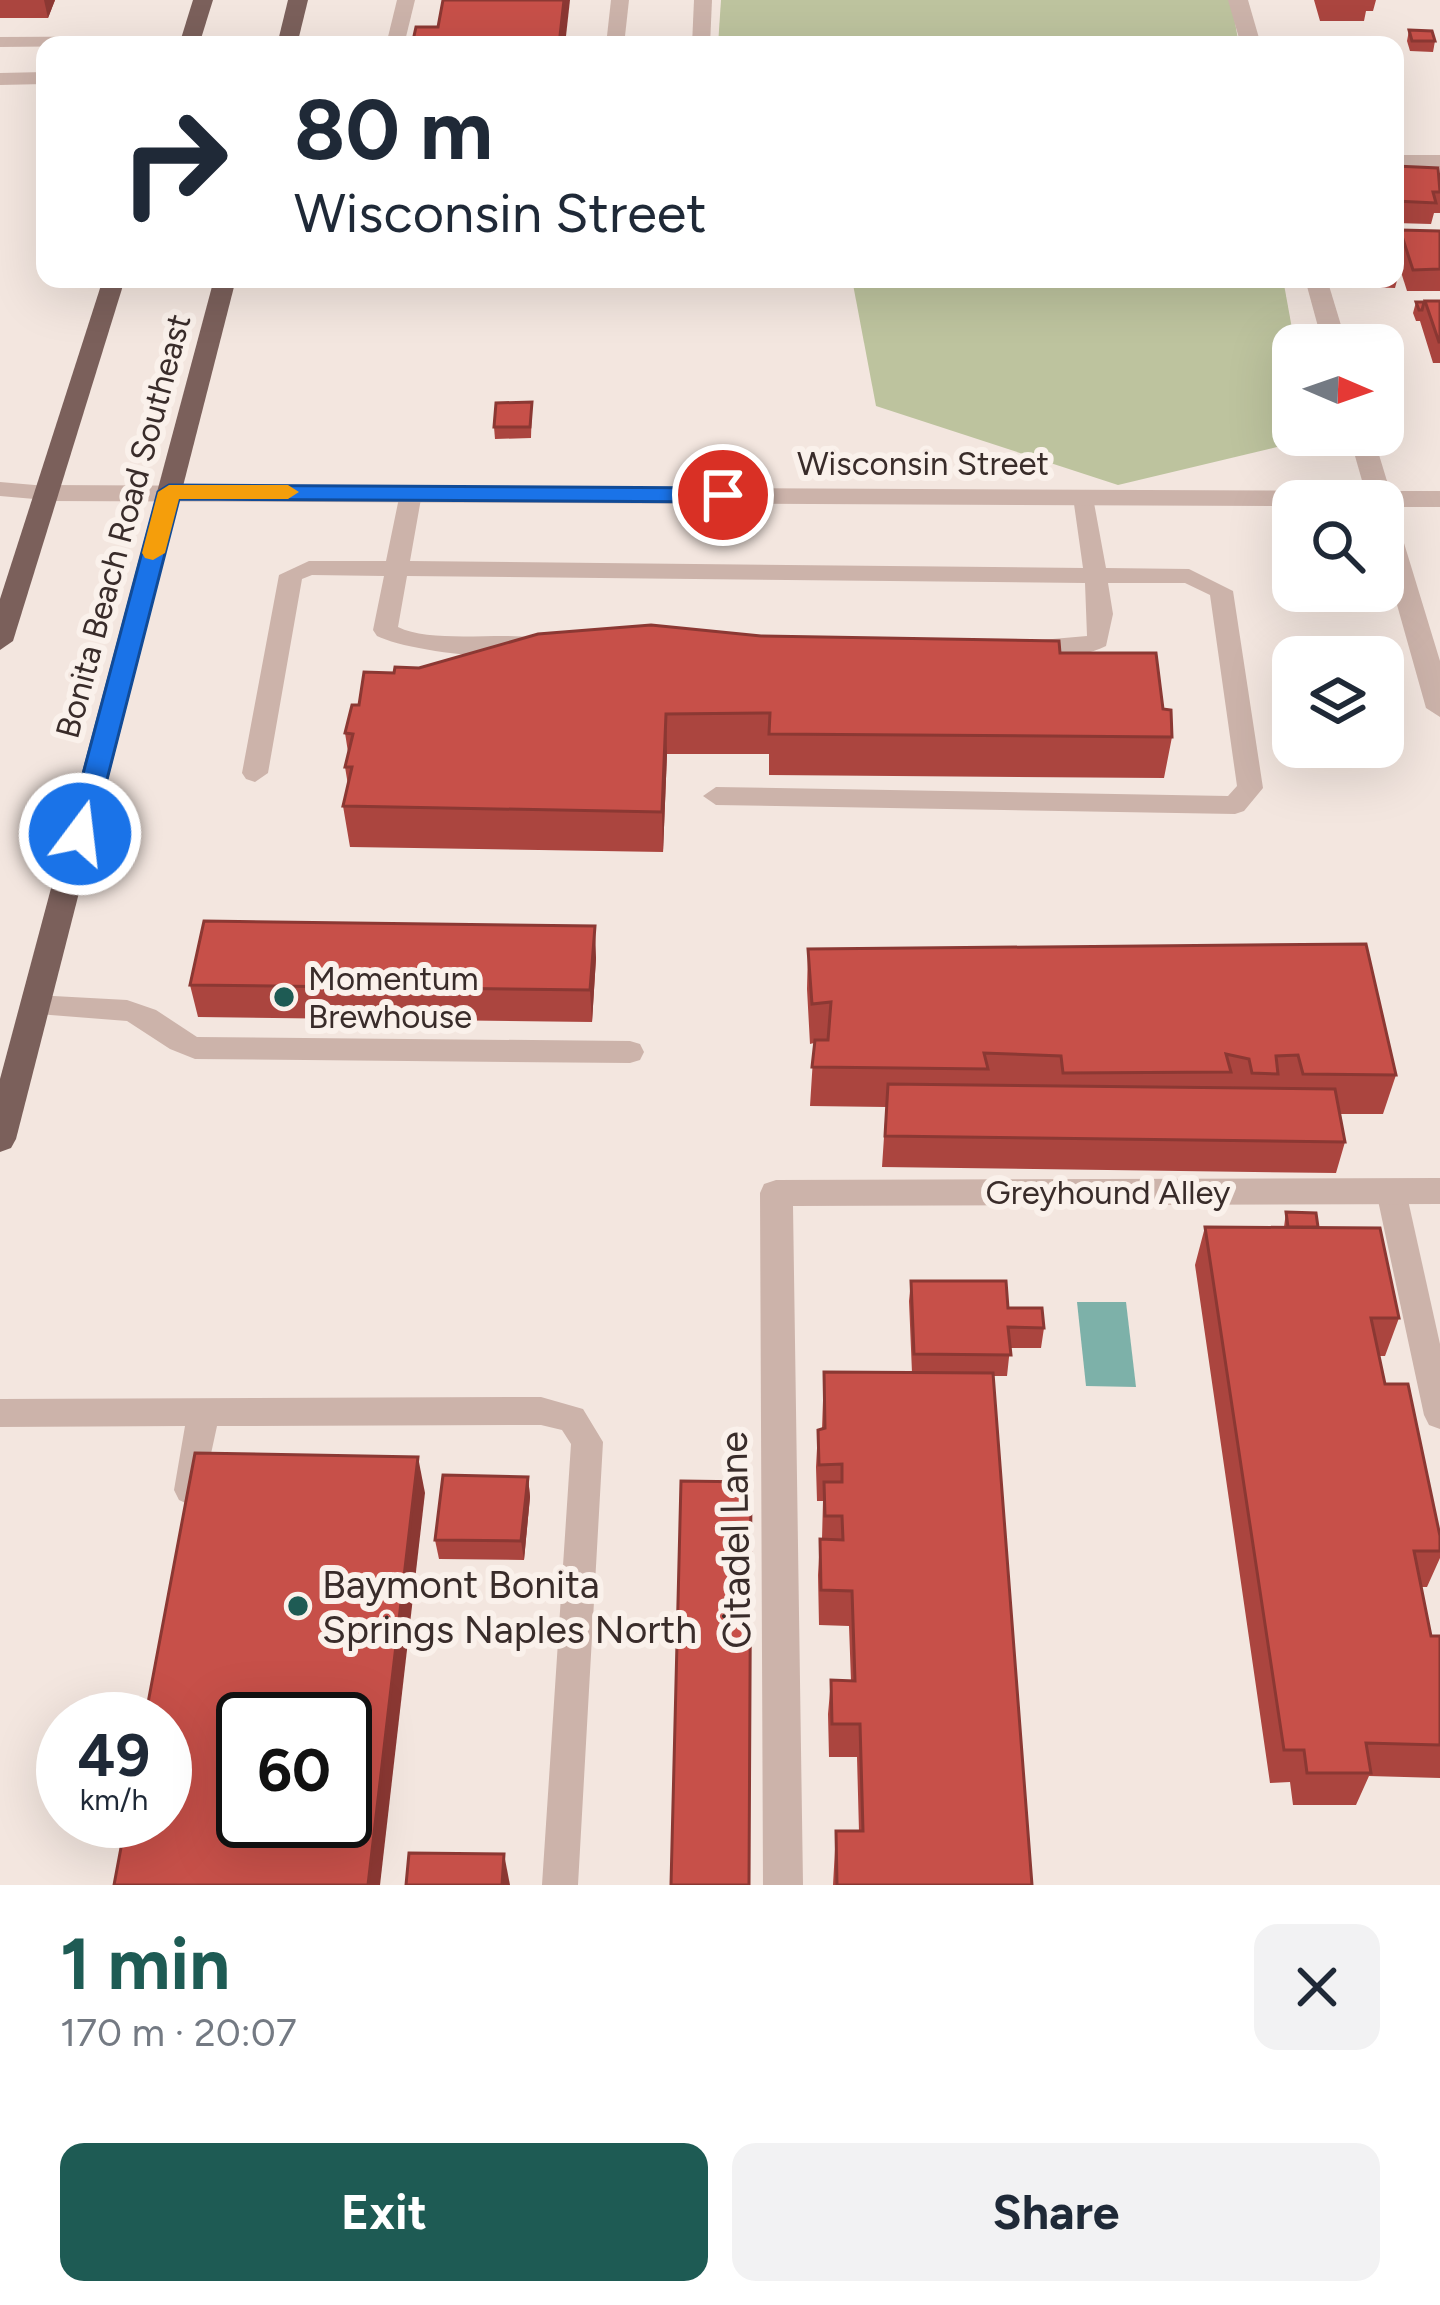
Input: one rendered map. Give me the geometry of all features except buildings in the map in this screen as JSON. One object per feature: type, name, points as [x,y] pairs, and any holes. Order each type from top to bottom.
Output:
[{"type":"main road","points":[[191,36],[203,0]]},
{"type":"main road","points":[[288,36],[298,0]]},
{"type":"main road","points":[[0,641],[111,288]]},
{"type":"main road","name":"Bonita Beach Road Southeast","points":[[0,1139],[223,288]]},
{"type":"street","points":[[1238,0],[1248,36]]},
{"type":"street","points":[[1404,160],[1440,160]]},
{"type":"street","points":[[1319,288],[1329,324]]},
{"type":"street","name":"Wisconsin Street","points":[[46,493],[1272,501]]},
{"type":"street","name":"Wisconsin Street","points":[[1404,501],[1440,499]]},
{"type":"street","points":[[1404,583],[1440,708]]},
{"type":"street","name":"Greyhound Alley","points":[[776,1193],[1440,1191]]},
{"type":"street","name":"Citadel Lane","points":[[776,1193],[783,1885]]},
{"type":"lane","points":[[397,36],[406,0]]},
{"type":"lane","points":[[616,36],[620,0]]},
{"type":"lane","points":[[701,36],[703,0]]},
{"type":"lane","points":[[0,42],[36,42]]},
{"type":"lane","points":[[0,79],[36,78]]},
{"type":"lane","points":[[0,489],[46,493]]},
{"type":"lane","points":[[411,493],[385,630],[424,644],[565,644]]},
{"type":"lane","points":[[1011,647],[1082,648],[1098,640],[1101,614],[1084,497]]},
{"type":"lane","points":[[255,773],[291,575],[308,568],[1189,576],[1221,592],[1250,788],[1235,805],[716,796]]},
{"type":"lane","points":[[35,1006],[116,1008],[142,1016],[176,1042],[195,1048],[630,1052]]},
{"type":"lane","points":[[1391,1191],[1440,1415]]},
{"type":"lane","points":[[0,1413],[541,1411],[572,1419],[587,1442],[560,1885]]},
{"type":"lane","points":[[183,1530],[203,1412]]},
{"type":"green space","points":[[721,0],[1231,0],[1237,36],[719,36]]},
{"type":"green space","points":[[854,288],[1285,288],[1291,324],[1272,324],[1272,448],[1118,485],[876,406]]},
{"type":"water","points":[[1077,1302],[1126,1302],[1136,1387],[1086,1386]]},
{"type":"slow traffic","points":[[153,553],[169,492],[288,492]]},
{"type":"place","name":"Momentum Brewhouse","points":[[284,997]]},
{"type":"place","name":"Baymont Bonita Springs Naples North","points":[[298,1606]]},
{"type":"route","points":[[80,834],[169,492],[723,495]]}]
